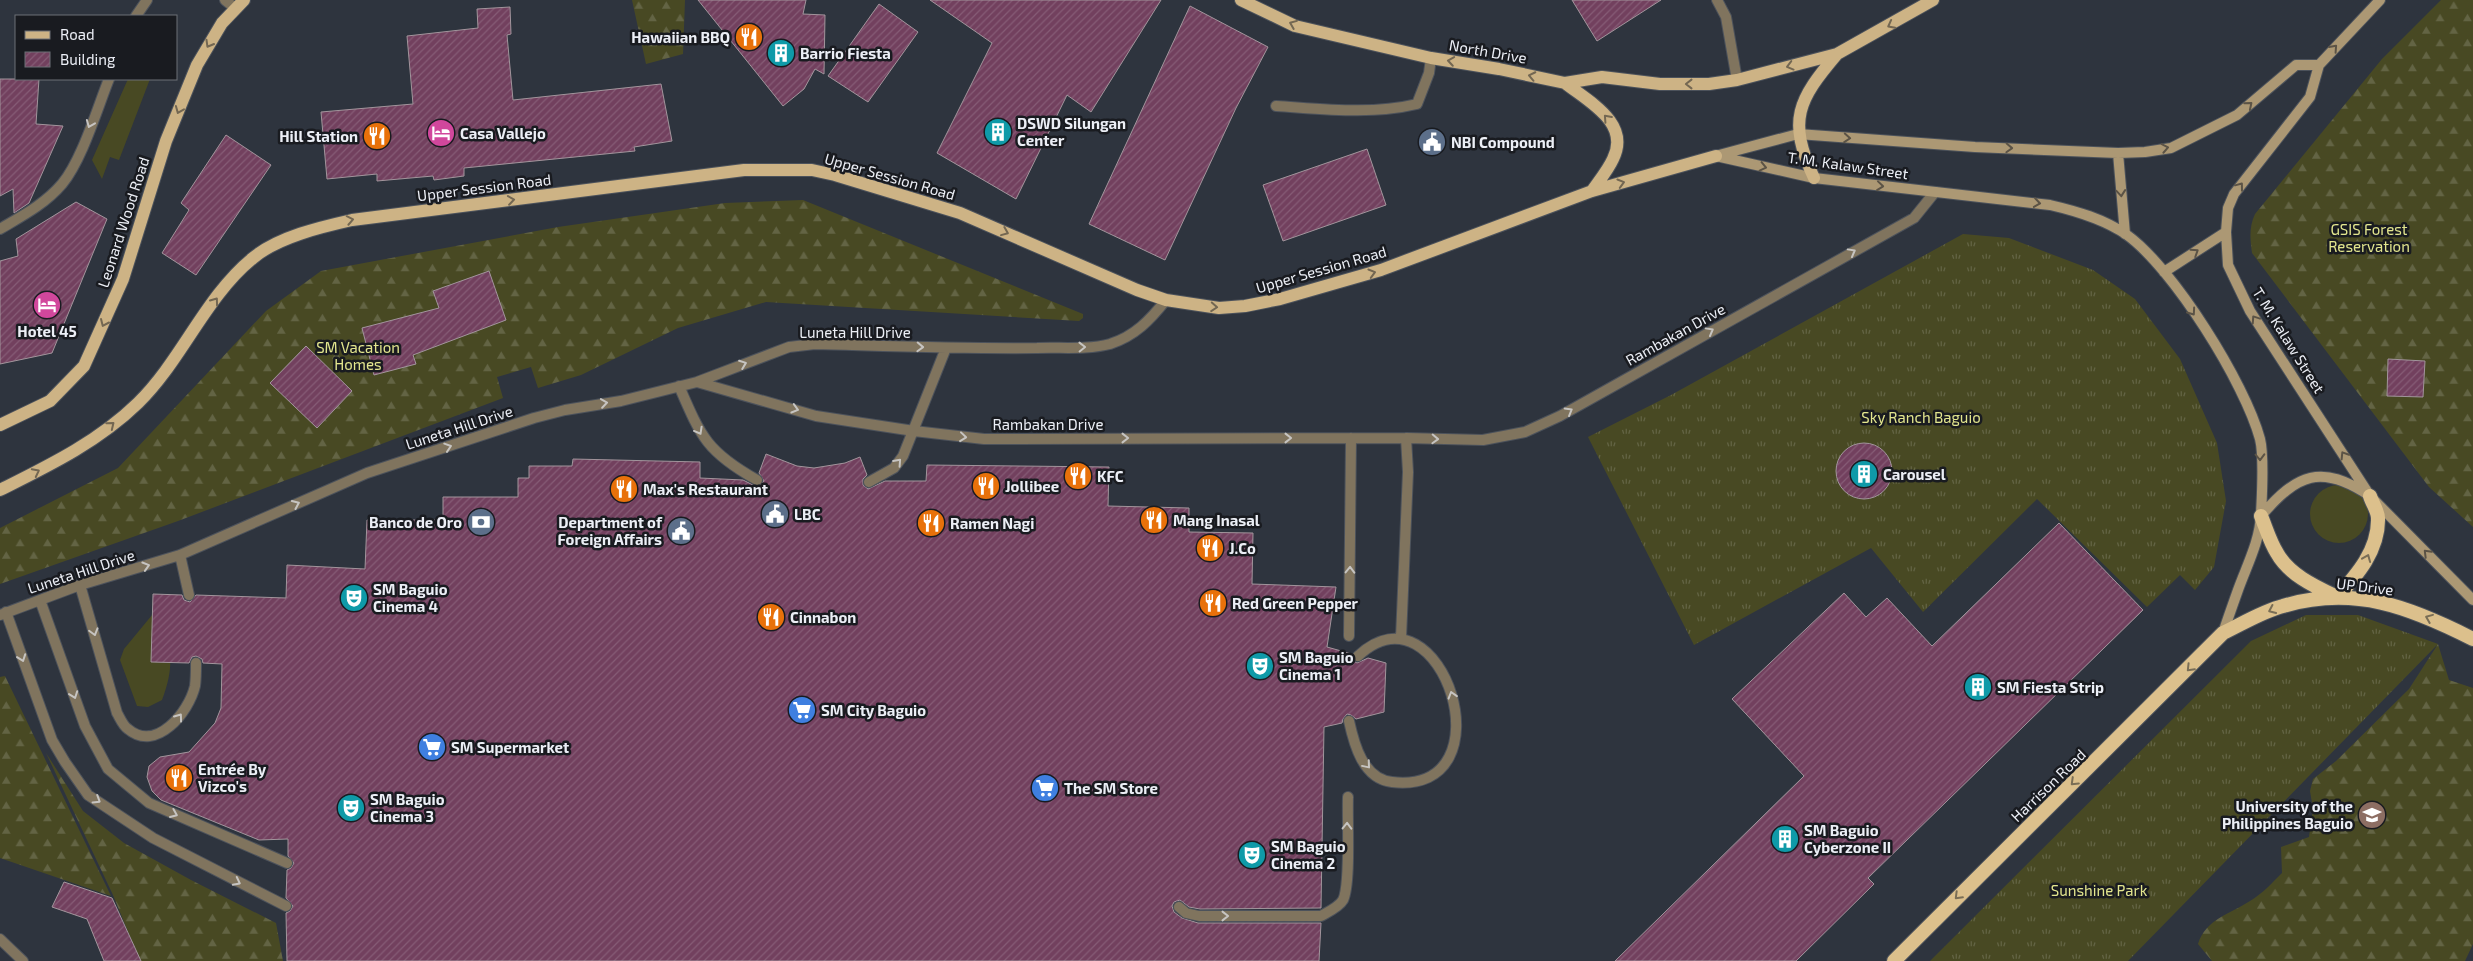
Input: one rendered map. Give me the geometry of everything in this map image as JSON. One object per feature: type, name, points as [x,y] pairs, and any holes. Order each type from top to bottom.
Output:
[{"type":"highway","points":[[2261,516],[2278,554],[2298,575],[2314,586],[2337,597],[2363,567],[2374,541],[2378,517],[2370,496]]},
{"type":"highway","name":"UP Drive","points":[[2224,633],[2281,606],[2311,599],[2337,597],[2370,600],[2402,607],[2436,620],[2473,639]]},
{"type":"highway","name":"Harrison Road","points":[[1894,961],[2224,633]]},
{"type":"main road","name":"North Drive","points":[[1241,0],[1295,26],[1432,58],[1499,69],[1565,83],[1602,77],[1660,84],[1709,84],[1737,80]]},
{"type":"main road","points":[[1737,80],[1837,54],[1933,0]]},
{"type":"main road","name":"T. M. Kalaw Street","points":[[2370,496],[2250,311],[2228,265],[2226,232],[2228,208],[2234,194],[2310,97],[2319,64],[2380,0]]},
{"type":"main road","name":"Leonard Wood Road","points":[[0,425],[50,401],[84,366],[123,279],[166,141],[197,65],[235,3]]},
{"type":"main road","points":[[1814,178],[1805,158],[1798,134],[1805,96],[1837,54]]},
{"type":"main road","name":"T. M. Kalaw Street","points":[[1716,156],[1798,134],[1975,147],[2118,153],[2171,148],[2237,115],[2296,65],[2319,64]]},
{"type":"main road","points":[[1565,83],[1606,114],[1616,129],[1618,144],[1614,158],[1592,191]]},
{"type":"main road","points":[[2118,153],[2125,234]]},
{"type":"main road","name":"T. M. Kalaw Street","points":[[1716,156],[1814,178],[2050,205],[2084,213],[2125,234],[2140,245],[2164,272],[2211,338],[2250,411],[2260,441],[2261,516],[2254,552],[2224,633]]},
{"type":"main road","name":"Upper Session Road","points":[[0,490],[72,453],[138,403],[230,280],[254,256],[292,236],[352,220],[744,170],[812,170],[835,175],[960,213],[1136,290],[1166,300],[1219,308],[1280,300],[1382,270],[1592,191],[1716,156]]},
{"type":"main road","points":[[2164,272],[2226,232]]},
{"type":"main road","points":[[2261,516],[2281,493],[2302,480],[2319,476],[2336,478],[2352,484],[2370,496],[2473,600]]},
{"type":"street","points":[[137,15],[147,0]]},
{"type":"street","points":[[1717,0],[1726,17],[1737,80]]},
{"type":"street","points":[[1276,106],[1361,110],[1396,109],[1417,104],[1429,73],[1432,58]]},
{"type":"street","points":[[0,229],[33,210],[62,183],[76,160],[109,80]]},
{"type":"street","name":"Rambakan Drive","points":[[697,382],[816,416],[914,431],[984,439],[1406,438],[1483,440],[1525,432],[1560,416],[1914,218],[1935,192]]},
{"type":"street","name":"Luneta Hill Drive","points":[[3,613],[80,585],[180,555],[368,473],[565,410],[621,401],[697,382],[789,347],[815,344],[946,348],[1090,347],[1110,344],[1130,335],[1148,322],[1166,300]]},
{"type":"street","points":[[869,482],[894,468],[903,456],[946,348]]},
{"type":"street","points":[[678,386],[704,440],[728,464],[757,480]]},
{"type":"street","points":[[1349,636],[1351,438]]},
{"type":"street","points":[[1401,638],[1408,472],[1406,438]]},
{"type":"street","points":[[180,555],[189,595]]},
{"type":"street","points":[[80,585],[117,713],[128,730],[144,736],[160,733],[175,723],[188,703],[195,686],[196,663]]},
{"type":"street","points":[[40,600],[85,726],[108,769],[149,803],[287,863]]},
{"type":"street","points":[[3,613],[52,740],[88,795],[153,838],[286,906]]},
{"type":"street","points":[[1349,721],[1357,753],[1371,771],[1386,782],[1407,784],[1428,777],[1446,764],[1455,745],[1454,703],[1448,684],[1439,665],[1425,650],[1401,638],[1377,642],[1358,656]]},
{"type":"street","points":[[1179,906],[1186,913],[1199,916],[1321,916],[1334,909],[1343,900],[1346,885],[1348,797]]},
{"type":"street","points":[[0,939],[23,961]]},
{"type":"green space","points":[[632,0],[685,0],[683,54],[646,64]]},
{"type":"green space","name":"GSIS Forest Reservation","points":[[2441,0],[2473,0],[2473,527],[2429,487],[2252,253],[2251,242],[2251,228],[2255,214],[2382,59]]},
{"type":"green space","points":[[128,80],[150,80],[119,160],[110,157],[102,179],[92,160]]},
{"type":"green space","name":"SM Vacation Homes","points":[[803,200],[1083,314],[1083,318],[1079,321],[766,302],[678,328],[581,375],[538,388],[531,367],[497,377],[503,398],[178,521],[0,584],[0,528],[118,468],[266,311],[321,271],[558,227],[725,203]]},
{"type":"green space","name":"Sky Ranch Baguio","points":[[1963,234],[2009,238],[2093,270],[2135,299],[2180,359],[2217,443],[2226,501],[2214,567],[2195,590],[2180,575],[2147,607],[2037,499],[1923,612],[1871,548],[1694,645],[1588,437],[1671,395]]},
{"type":"green space","points":[[2339,485],[2350,487],[2363,498],[2368,514],[2366,525],[2355,538],[2339,543],[2328,541],[2315,530],[2310,514],[2312,503],[2323,490]]},
{"type":"green space","points":[[157,609],[166,633],[170,654],[169,675],[162,700],[148,707],[137,706],[120,660],[124,649]]},
{"type":"green space","name":"Sunshine Park","points":[[2306,615],[2358,615],[2438,644],[2128,961],[1930,961],[2251,641]]},
{"type":"green space","name":"University of the Philippines Baguio","points":[[2438,644],[2449,680],[2473,688],[2473,944],[2465,961],[2212,961],[2198,944],[2207,929],[2220,918],[2259,895],[2282,873],[2281,847],[2309,837],[2313,809],[2310,791],[2313,779],[2336,761],[2409,689]]},
{"type":"green space","points":[[5,676],[111,896],[0,858],[0,677]]},
{"type":"green space","points":[[46,753],[83,811],[124,843],[191,880],[276,923],[283,961],[140,961],[113,895]]},
{"type":"building","name":"Barrio Fiesta","points":[[698,0],[806,0],[803,14],[825,15],[824,74],[815,69],[804,89],[783,106]]},
{"type":"building","points":[[930,0],[1161,0],[1091,112],[1067,95],[1016,199],[937,153],[992,43]]},
{"type":"building","points":[[1572,0],[1661,0],[1597,41]]},
{"type":"building","points":[[879,4],[918,32],[868,102],[828,76]]},
{"type":"building","points":[[1190,6],[1268,47],[1236,108],[1165,260],[1089,224]]},
{"type":"building","name":"Casa Vallejo","points":[[510,7],[511,34],[507,35],[513,100],[661,84],[672,141],[634,147],[635,151],[464,168],[464,176],[434,180],[433,176],[377,181],[377,174],[327,179],[321,112],[413,104],[407,36],[478,28],[477,9]]},
{"type":"building","points":[[0,79],[39,80],[36,124],[63,126],[29,203],[14,213],[13,189],[0,196]]},
{"type":"building","points":[[226,135],[271,165],[196,275],[162,253],[189,210],[181,203]]},
{"type":"building","points":[[1367,149],[1386,205],[1283,241],[1263,185]]},
{"type":"building","name":"Hotel 45","points":[[76,202],[107,219],[52,353],[0,364],[0,261],[18,256],[16,239]]},
{"type":"building","points":[[489,271],[506,320],[413,355],[416,364],[374,375],[362,328],[439,308],[433,291]]},
{"type":"building","points":[[306,346],[352,391],[317,428],[270,383]]},
{"type":"building","points":[[2388,359],[2425,361],[2423,397],[2387,396]]},
{"type":"building","name":"Carousel","points":[[1864,443],[1875,445],[1884,451],[1890,460],[1892,471],[1890,482],[1884,491],[1875,497],[1864,499],[1853,497],[1844,491],[1838,482],[1836,471],[1838,460],[1844,451],[1853,445]]},
{"type":"building","name":"SM City Baguio","points":[[766,454],[797,466],[814,468],[845,463],[860,457],[867,475],[863,479],[863,485],[868,489],[885,481],[926,481],[927,465],[1109,467],[1108,506],[1189,508],[1189,532],[1253,533],[1252,584],[1336,587],[1327,647],[1352,654],[1352,660],[1357,663],[1368,658],[1386,663],[1384,712],[1356,719],[1347,714],[1342,723],[1324,727],[1321,908],[1200,909],[1189,907],[1180,900],[1174,902],[1172,906],[1174,912],[1182,918],[1198,923],[1321,923],[1319,961],[287,961],[286,913],[293,906],[286,898],[287,870],[294,863],[288,856],[288,839],[259,840],[161,800],[152,791],[147,777],[149,766],[160,757],[189,752],[215,723],[221,708],[222,664],[203,663],[202,659],[196,656],[192,657],[189,663],[151,662],[153,594],[182,595],[184,600],[190,602],[196,595],[286,598],[287,565],[365,569],[367,520],[443,520],[443,497],[518,497],[518,478],[529,478],[529,466],[572,466],[573,459],[700,462],[700,478],[743,480],[757,487],[764,481],[759,473]]},
{"type":"building","points":[[2059,523],[2143,610],[1868,878],[1874,884],[1796,961],[1615,961],[1804,776],[1732,699],[1844,593],[1866,617],[1887,598],[1932,646]]},
{"type":"building","points":[[64,882],[112,898],[141,961],[104,961],[87,919],[52,907]]},
{"type":"place","name":"Hawaiian BBQ","points":[[749,37]]},
{"type":"place","name":"Barrio Fiesta","points":[[781,53]]},
{"type":"place","name":"DSWD Silungan Center","points":[[998,132]]},
{"type":"place","name":"Casa Vallejo","points":[[441,133]]},
{"type":"place","name":"Hill Station","points":[[377,136]]},
{"type":"place","name":"NBI Compound","points":[[1432,142]]},
{"type":"place","name":"Hotel 45","points":[[47,305]]},
{"type":"place","name":"Carousel","points":[[1864,474]]},
{"type":"place","name":"KFC","points":[[1078,476]]},
{"type":"place","name":"Jollibee","points":[[986,486]]},
{"type":"place","name":"Max's Restaurant","points":[[624,489]]},
{"type":"place","name":"LBC","points":[[775,514]]},
{"type":"place","name":"Mang Inasal","points":[[1154,520]]},
{"type":"place","name":"Banco de Oro","points":[[481,522]]},
{"type":"place","name":"Ramen Nagi","points":[[931,523]]},
{"type":"place","name":"Department of Foreign Affairs","points":[[681,531]]},
{"type":"place","name":"J.Co","points":[[1210,548]]},
{"type":"place","name":"SM Baguio Cinema 4","points":[[354,598]]},
{"type":"place","name":"Red Green Pepper","points":[[1213,603]]},
{"type":"place","name":"Cinnabon","points":[[771,617]]},
{"type":"place","name":"SM Baguio Cinema 1","points":[[1260,666]]},
{"type":"place","name":"SM Fiesta Strip","points":[[1978,687]]},
{"type":"place","name":"SM City Baguio","points":[[802,710]]},
{"type":"place","name":"SM Supermarket","points":[[432,747]]},
{"type":"place","name":"Entrée By Vizco's","points":[[179,778]]},
{"type":"place","name":"The SM Store","points":[[1045,788]]},
{"type":"place","name":"SM Baguio Cinema 3","points":[[351,808]]},
{"type":"place","name":"University of the Philippines Baguio","points":[[2372,815]]},
{"type":"place","name":"SM Baguio Cyberzone II","points":[[1785,839]]},
{"type":"place","name":"SM Baguio Cinema 2","points":[[1252,855]]}]
